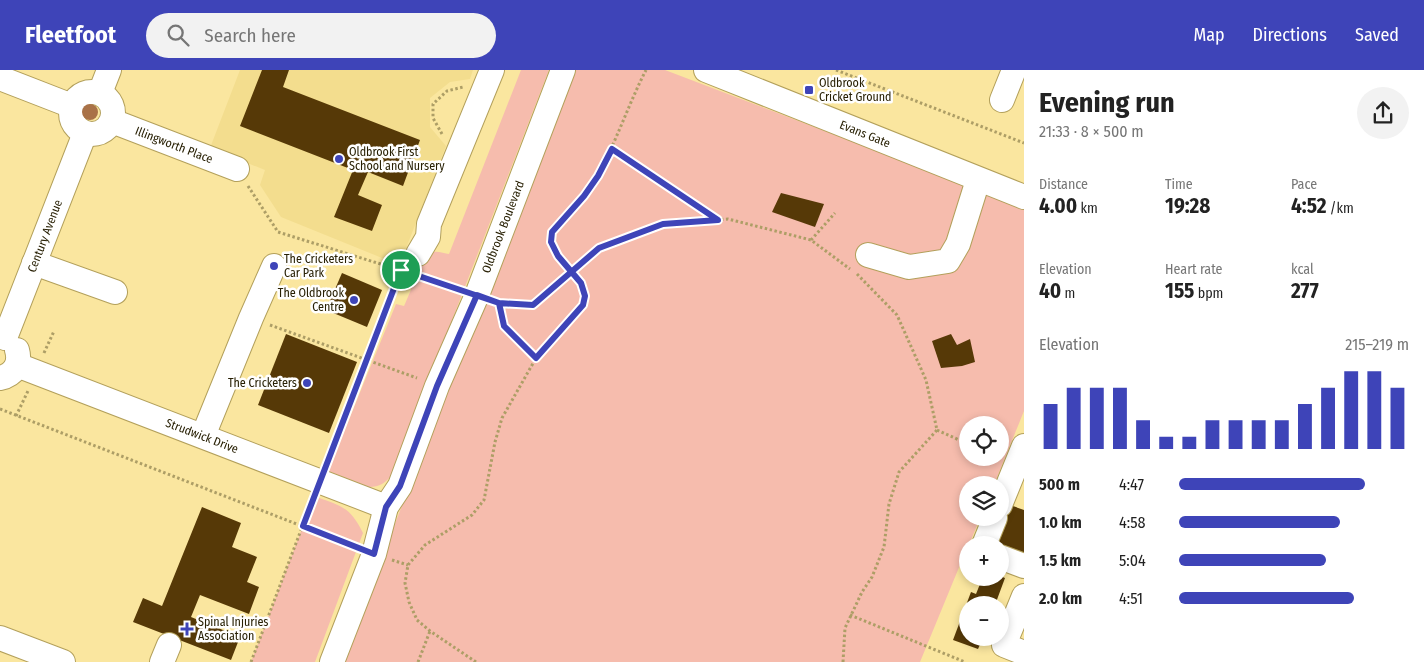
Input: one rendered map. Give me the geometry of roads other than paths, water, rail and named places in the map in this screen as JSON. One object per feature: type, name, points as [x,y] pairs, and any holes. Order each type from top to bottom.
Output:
[{"type":"street","points":[[100,93],[109,70]]},
{"type":"street","points":[[410,262],[428,237],[429,224],[492,70]]},
{"type":"street","name":"Oldbrook Boulevard","points":[[332,662],[374,554],[386,507],[400,486],[437,386],[477,295],[563,70]]},
{"type":"street","name":"Evans Gate","points":[[706,70],[1024,197]]},
{"type":"street","points":[[1002,100],[1014,70]]},
{"type":"street","points":[[0,78],[72,106]]},
{"type":"street","points":[[91,92],[100,93],[107,98],[112,106],[112,121],[101,132],[85,133],[78,130],[73,123],[72,106],[76,99],[83,94],[91,92]]},
{"type":"street","name":"Illingworth Place","points":[[112,121],[238,170]]},
{"type":"street","name":"Century Avenue","points":[[2,337],[34,263],[85,133]]},
{"type":"street","points":[[868,255],[909,267],[948,261],[958,244],[978,180]]},
{"type":"street","points":[[34,263],[115,292]]},
{"type":"street","points":[[203,436],[274,266]]},
{"type":"street","points":[[2,337],[10,341],[18,352],[18,358],[9,372]]},
{"type":"street","name":"Strudwick Drive","points":[[9,372],[36,373],[386,507]]},
{"type":"street","points":[[1009,486],[1021,461]]},
{"type":"street","points":[[1009,560],[1024,566]]},
{"type":"street","points":[[1024,596],[1004,645],[1024,653]]},
{"type":"street","points":[[0,638],[63,662]]},
{"type":"place","name":"Oldbrook Cricket Ground","points":[[809,90]]},
{"type":"place","name":"Oldbrook First School and Nursery","points":[[339,159]]},
{"type":"place","name":"The Cricketers Car Park","points":[[274,266]]},
{"type":"place","name":"The Oldbrook Centre","points":[[354,300]]},
{"type":"place","name":"The Cricketers","points":[[307,383]]},
{"type":"place","name":"Spinal Injuries Association","points":[[187,629]]}]
